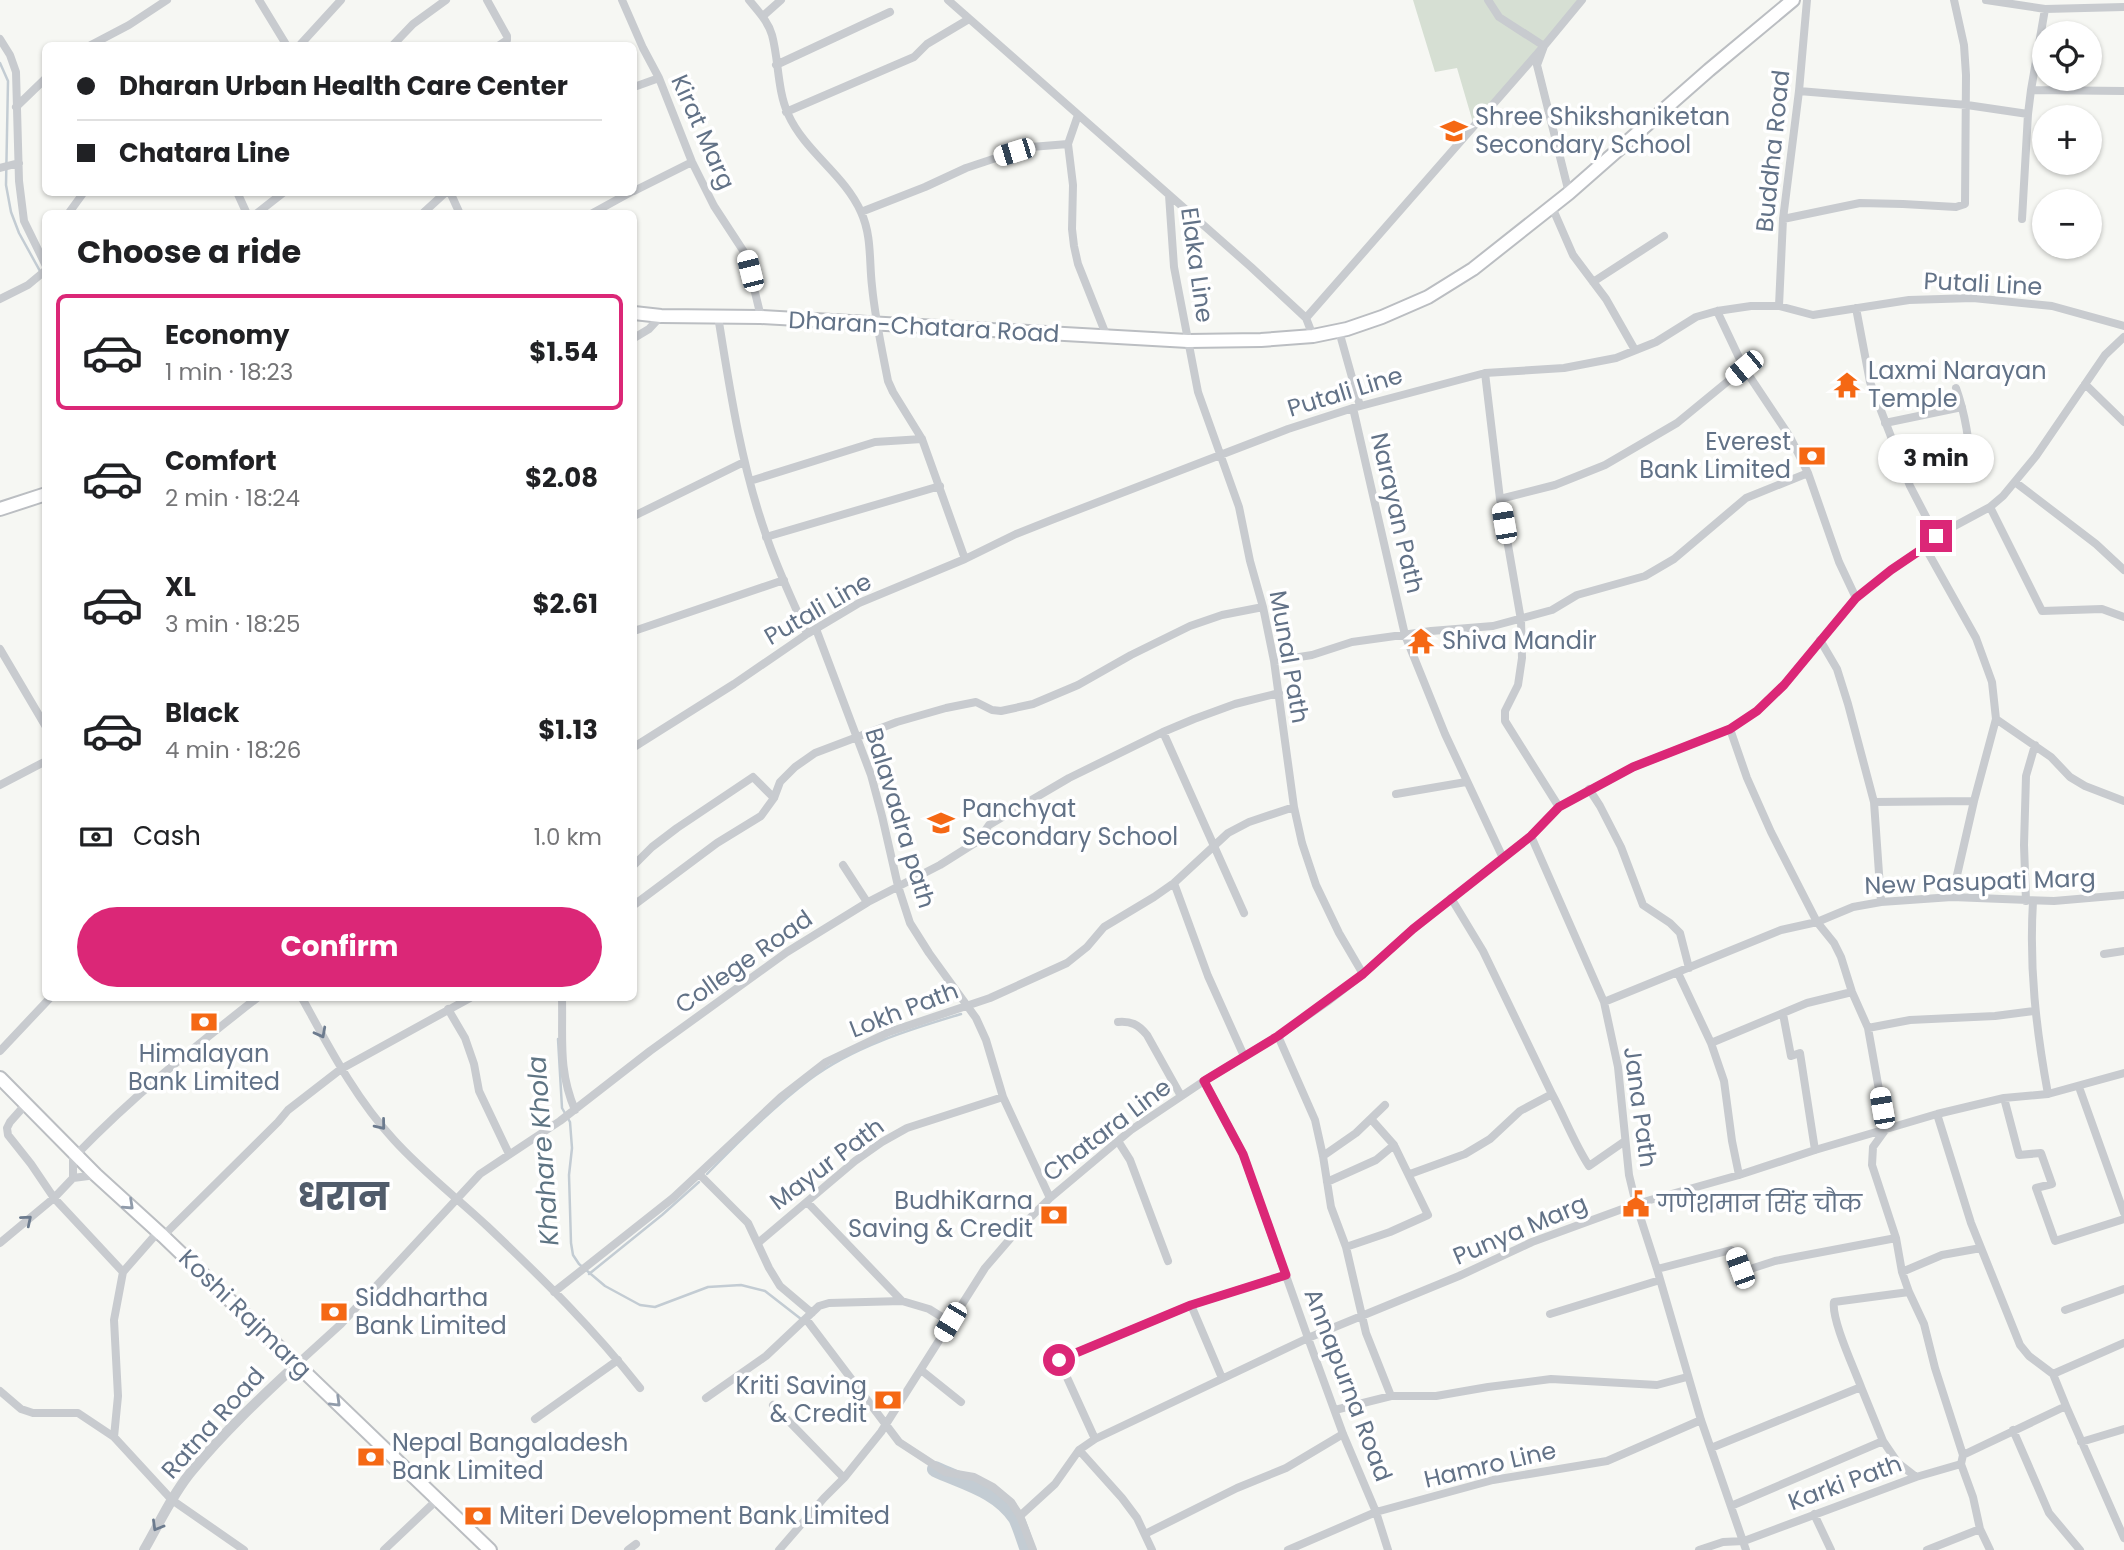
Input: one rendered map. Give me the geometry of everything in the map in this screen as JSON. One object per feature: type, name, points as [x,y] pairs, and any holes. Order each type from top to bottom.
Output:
[{"type":"main road","name":"Dharan-Chatara Road","points":[[637,313],[761,317],[1188,341],[1261,340],[1339,331],[1382,317],[1428,297],[1472,269],[1569,193],[1793,0]]},
{"type":"main road","points":[[0,509],[42,495]]},
{"type":"main road","name":"Koshi Rajmarg","points":[[0,1078],[96,1175],[490,1550]]},
{"type":"street","points":[[96,42],[167,0]]},
{"type":"street","points":[[259,0],[285,42]]},
{"type":"street","points":[[303,42],[341,0]]},
{"type":"street","points":[[396,42],[413,24],[446,0]]},
{"type":"street","points":[[487,0],[507,36],[504,42]]},
{"type":"street","name":"Kirat Marg","points":[[622,0],[659,78],[692,162],[714,206],[746,255],[761,317]]},
{"type":"street","points":[[749,0],[763,16],[772,34],[786,112],[796,131],[844,186],[861,212],[869,239],[877,325],[888,381],[922,439],[965,559]]},
{"type":"street","points":[[763,16],[781,0]]},
{"type":"street","points":[[948,0],[1306,318],[1312,335]]},
{"type":"street","points":[[1488,0],[1499,17],[1544,46]]},
{"type":"street","points":[[1306,318],[1583,0]]},
{"type":"street","name":"Buddha Road","points":[[1779,306],[1783,219],[1807,0]]},
{"type":"street","points":[[1783,219],[1860,203],[1956,207],[1965,204],[1967,105],[1964,44],[1954,0]]},
{"type":"street","points":[[1986,0],[2045,9],[2124,7]]},
{"type":"street","points":[[2022,219],[2028,114],[2045,9]]},
{"type":"street","points":[[776,65],[890,12]]},
{"type":"street","points":[[786,112],[914,57],[927,44],[969,19]]},
{"type":"street","points":[[0,39],[16,72],[16,164],[24,221],[42,269]]},
{"type":"street","points":[[1544,46],[1537,65],[1569,193]]},
{"type":"street","points":[[637,85],[659,78]]},
{"type":"street","points":[[16,107],[42,82]]},
{"type":"street","points":[[1799,90],[1967,105],[2028,114]]},
{"type":"street","points":[[2031,90],[2124,91]]},
{"type":"street","points":[[1078,115],[1068,144],[1073,186],[1074,246],[1078,264],[1107,337]]},
{"type":"street","points":[[861,212],[996,158],[1031,147],[1068,144]]},
{"type":"street","points":[[637,190],[692,162]]},
{"type":"street","points":[[0,168],[16,164]]},
{"type":"street","name":"Elaka Line","points":[[1169,195],[1174,267],[1188,341]]},
{"type":"street","points":[[261,210],[279,196]]},
{"type":"street","points":[[427,210],[443,196]]},
{"type":"street","points":[[611,196],[615,201]]},
{"type":"street","points":[[598,210],[624,196]]},
{"type":"street","points":[[1552,207],[1573,255],[1606,299],[1635,351]]},
{"type":"street","points":[[1593,282],[1664,236]]},
{"type":"street","points":[[0,299],[28,285],[42,273]]},
{"type":"street","name":"Putali Line","points":[[637,745],[859,603],[965,559],[1016,534],[1287,429],[1357,407],[1485,373],[1564,368],[1616,358],[1656,342],[1696,317],[1751,306],[1779,306],[1813,315],[1909,300],[1973,298],[2052,306],[2124,326]]},
{"type":"street","points":[[1856,308],[1870,382],[1910,486],[1936,536]]},
{"type":"street","points":[[1717,311],[1744,368],[1790,438],[1808,473],[1839,562],[1856,598]]},
{"type":"street","points":[[637,336],[649,329],[661,316]]},
{"type":"street","points":[[719,316],[732,408],[744,461],[766,537],[807,634]]},
{"type":"street","name":"Narayan Path","points":[[1339,331],[1405,635],[1466,782],[1503,858]]},
{"type":"street","name":"Chatara Line","points":[[779,1550],[845,1478],[884,1428],[985,1268],[1050,1198],[1118,1141],[1181,1096],[1278,1036],[1363,974],[1413,929],[1531,836],[1559,807],[1633,767],[1730,729],[1757,711],[1784,685],[1856,598],[1936,536],[1990,507],[2015,482],[2036,456],[2105,355],[2124,337]]},
{"type":"street","name":"Munal Path","points":[[1188,341],[1198,392],[1239,507],[1263,607],[1302,843],[1339,933],[1363,974]]},
{"type":"street","points":[[1500,499],[1555,485],[1605,465],[1677,423],[1744,368]]},
{"type":"street","points":[[1485,373],[1500,499],[1521,620],[1522,658],[1518,685],[1505,710],[1505,721],[1559,807]]},
{"type":"street","points":[[2085,384],[2124,422]]},
{"type":"street","points":[[1955,388],[1969,439],[1972,474]]},
{"type":"street","points":[[1885,423],[1962,407]]},
{"type":"street","points":[[750,481],[876,442],[922,439]]},
{"type":"street","points":[[637,514],[744,461]]},
{"type":"street","points":[[1274,661],[1312,654],[1352,642],[1493,626],[1552,610],[1577,595],[1645,576],[1674,559],[1746,498],[1808,473]]},
{"type":"street","points":[[2015,482],[2096,544],[2124,570]]},
{"type":"street","points":[[766,537],[940,486]]},
{"type":"street","points":[[1990,507],[2042,611],[2102,609],[2124,617]]},
{"type":"street","points":[[1925,547],[1976,638],[1992,682],[1997,719],[1973,801],[1952,897]]},
{"type":"street","points":[[637,630],[784,580]]},
{"type":"street","points":[[637,903],[717,843],[761,816],[774,798],[780,782],[815,753],[897,722],[946,708],[976,702],[992,710],[1001,711],[1033,704],[1078,685],[1190,626],[1222,615],[1263,607]]},
{"type":"street","name":"Balavadra path","points":[[816,629],[871,775],[898,886],[910,923],[968,1006],[986,1040],[1003,1097],[1050,1198]]},
{"type":"street","points":[[1821,640],[1841,681],[1874,802],[1881,902]]},
{"type":"street","points":[[0,649],[42,720]]},
{"type":"street","name":"College Road","points":[[297,1364],[341,1324],[480,1174],[574,1111],[650,1051],[787,952],[867,902],[940,865],[978,841],[989,825],[1040,793],[1163,732],[1235,704],[1279,693]]},
{"type":"street","points":[[1997,719],[2051,757],[2070,777],[2085,786],[2124,801]]},
{"type":"street","points":[[1730,729],[1747,778],[1771,832],[1817,922],[1835,943],[1842,957],[1852,992],[1868,1028],[1886,1129],[1873,1147],[1872,1165],[1896,1238],[1902,1272],[1924,1324],[1980,1529],[1990,1550]]},
{"type":"street","points":[[1163,732],[1244,913]]},
{"type":"street","points":[[2035,745],[2026,776],[2024,845],[2034,1011],[2048,1094]]},
{"type":"street","points":[[0,785],[42,763]]},
{"type":"street","points":[[637,862],[668,834],[753,777],[774,798]]},
{"type":"street","points":[[1396,794],[1466,782]]},
{"type":"street","points":[[1589,789],[1620,847],[1643,905],[1670,923],[1679,933],[1689,968]]},
{"type":"street","points":[[1874,802],[1973,801]]},
{"type":"street","name":"Lokh Path","points":[[554,1292],[673,1198],[781,1097],[825,1062],[889,1032],[968,1006],[1067,963],[1087,947],[1104,927],[1174,883],[1228,833],[1249,822],[1294,807]]},
{"type":"street","name":"Jana Path","points":[[1531,836],[1604,1002],[1618,1067],[1629,1175],[1636,1204],[1700,1420],[1745,1546]]},
{"type":"street","points":[[843,866],[867,902]]},
{"type":"street","points":[[1174,883],[1208,976],[1244,1056]]},
{"type":"street","name":"New Pasupati Marg","points":[[1604,1002],[1782,930],[1817,922],[1853,907],[1881,902],[1952,897],[2054,901],[2124,895]]},
{"type":"street","points":[[1451,898],[1483,951],[1577,1148],[1589,1166],[1626,1141]]},
{"type":"street","points":[[2104,954],[2124,951]]},
{"type":"street","points":[[1678,973],[1711,1043],[1724,1082],[1739,1175]]},
{"type":"street","points":[[1711,1043],[1807,1003],[1852,992]]},
{"type":"street","points":[[0,1051],[47,1001]]},
{"type":"street","points":[[73,1178],[74,1153],[187,1053],[253,1001]]},
{"type":"street","points":[[304,1001],[341,1069],[365,1105],[393,1139],[591,1329],[639,1388]]},
{"type":"street","points":[[114,1437],[118,1396],[114,1321],[123,1272],[288,1110],[341,1069],[464,1001]]},
{"type":"street","points":[[562,1001],[561,1052],[574,1111]]},
{"type":"street","points":[[448,1009],[465,1038],[479,1091],[509,1154]]},
{"type":"street","points":[[1868,1028],[1910,1020],[1995,1016],[2034,1011]]},
{"type":"street","points":[[1783,1014],[1791,1056],[1800,1053],[1815,1150]]},
{"type":"street","points":[[1118,1022],[1130,1021],[1147,1035],[1181,1096]]},
{"type":"street","points":[[1278,1036],[1315,1120],[1331,1207],[1346,1247],[1366,1333],[1391,1395]]},
{"type":"street","name":"Punya Marg","points":[[1020,1516],[1055,1484],[1079,1450],[1096,1438],[1308,1338],[1459,1276],[1532,1241],[1636,1204],[1937,1114],[2004,1098],[2048,1094],[2124,1073]]},
{"type":"street","name":"Annapurna Road","points":[[1204,1081],[1243,1154],[1343,1434],[1376,1512],[1388,1550]]},
{"type":"street","points":[[2079,1087],[2124,1213]]},
{"type":"street","points":[[1410,1174],[1465,1154],[1490,1139],[1520,1111],[1552,1094]]},
{"type":"street","name":"Mayur Path","points":[[758,1243],[855,1161],[882,1142],[907,1128],[1003,1097]]},
{"type":"street","points":[[2004,1098],[2019,1155],[2041,1153],[2052,1184],[2036,1188],[2056,1241],[2124,1219]]},
{"type":"street","points":[[26,1104],[10,1122],[8,1135],[54,1198],[123,1272]]},
{"type":"street","points":[[1323,1156],[1356,1133],[1385,1105]]},
{"type":"street","points":[[1937,1114],[1981,1248],[2020,1345],[2029,1356],[2053,1374],[2124,1538]]},
{"type":"street","points":[[1346,1247],[1428,1215],[1394,1144],[1371,1119]]},
{"type":"street","points":[[1118,1141],[1130,1160],[1168,1261]]},
{"type":"street","points":[[1327,1182],[1376,1160],[1394,1144]]},
{"type":"street","points":[[698,1174],[748,1223],[780,1286],[884,1428],[899,1442],[945,1472],[974,1477],[1011,1502],[1020,1516],[1033,1550]]},
{"type":"street","points":[[0,1243],[54,1198],[73,1178],[96,1175]]},
{"type":"street","points":[[807,1202],[902,1301]]},
{"type":"street","points":[[1657,1269],[1731,1250],[1740,1268],[1744,1270],[1775,1261],[1896,1238]]},
{"type":"street","points":[[1902,1272],[1942,1255],[1981,1248]]},
{"type":"street","points":[[1096,1438],[1059,1360],[1191,1305],[1286,1275]]},
{"type":"street","points":[[1550,1314],[1660,1280]]},
{"type":"street","points":[[2065,1310],[2124,1289]]},
{"type":"street","points":[[1909,1292],[1834,1302],[1832,1310],[1883,1441],[1898,1462],[1916,1477]]},
{"type":"street","points":[[706,1398],[766,1356],[819,1306],[829,1303],[902,1301],[929,1309],[950,1322]]},
{"type":"street","points":[[1191,1305],[1222,1378]]},
{"type":"street","points":[[2053,1374],[2124,1343]]},
{"type":"street","points":[[535,1419],[618,1360]]},
{"type":"street","name":"Ratna Road","points":[[144,1550],[191,1472],[252,1405],[297,1364]]},
{"type":"street","points":[[921,1370],[961,1402]]},
{"type":"street","points":[[1335,1410],[1391,1395],[1436,1396],[1551,1379],[1657,1385],[1687,1377]]},
{"type":"street","points":[[1711,1448],[1861,1387]]},
{"type":"street","points":[[0,1391],[21,1409],[33,1412],[78,1413],[114,1437],[172,1500],[244,1550]]},
{"type":"street","points":[[773,1405],[845,1478]]},
{"type":"street","name":"Karki Path","points":[[1699,1550],[1723,1542],[1745,1546],[1814,1514],[1962,1460],[2013,1430],[2066,1406]]},
{"type":"street","name":"Hamro Line","points":[[1288,1550],[1376,1512],[1493,1480],[1607,1461],[1700,1420]]},
{"type":"street","points":[[2081,1442],[2124,1429]]},
{"type":"street","points":[[2013,1430],[2049,1513],[2080,1550]]},
{"type":"street","points":[[1145,1534],[1237,1488],[1286,1468],[1343,1434]]},
{"type":"street","points":[[1731,1506],[1883,1441]]},
{"type":"street","points":[[1079,1450],[1137,1518],[1152,1550]]},
{"type":"street","points":[[384,1550],[438,1499]]},
{"type":"street","points":[[1814,1514],[1831,1550]]},
{"type":"street","points":[[1927,1550],[1980,1529]]},
{"type":"street","points":[[628,1550],[636,1544]]},
{"type":"shaded area","points":[[1413,0],[1582,0],[1474,126],[1457,68],[1435,72]]},
{"type":"waterway","name":"Khahare Khola","points":[[0,63],[8,81],[6,185],[11,212],[19,233],[42,275]]},
{"type":"waterway","points":[[707,1174],[769,1113],[826,1068],[882,1040],[961,1014]]},
{"type":"waterway","name":"Khahare Khola","points":[[558,1039],[562,1108],[570,1122],[572,1148],[569,1175],[571,1243],[573,1255],[579,1264],[605,1286],[640,1305],[655,1307],[708,1287],[741,1285],[765,1291],[801,1319]]},
{"type":"waterway","points":[[589,1274],[699,1182]]},
{"type":"waterway","name":"Khahare Khola","points":[[935,1469],[1000,1500],[1016,1518],[1028,1550]]},
{"type":"place","name":"Shree Shikshaniketan Secondary School","points":[[1454,131]]},
{"type":"place","name":"Laxmi Narayan Temple","points":[[1847,385]]},
{"type":"place","name":"Everest Bank Limited","points":[[1812,456]]},
{"type":"place","name":"Shiva Mandir","points":[[1421,641]]},
{"type":"place","name":"Panchyat Secondary School","points":[[941,823]]},
{"type":"place","name":"Himalayan Bank Limited","points":[[204,1022]]},
{"type":"place","name":"गणेशमान सिंह चौक","points":[[1636,1204]]},
{"type":"place","name":"BudhiKarna Saving & Credit","points":[[1054,1215]]},
{"type":"place","name":"Siddhartha Bank Limited","points":[[334,1312]]},
{"type":"place","name":"Kriti Saving & Credit","points":[[888,1400]]},
{"type":"place","name":"Nepal Bangaladesh Bank Limited","points":[[371,1457]]},
{"type":"place","name":"Miteri Development Bank Limited","points":[[478,1516]]},
{"type":"district","name":"धरान","points":[[343,1197]]},
{"type":"route","points":[[1059,1360],[1191,1305],[1286,1275],[1235,1135],[1204,1081],[1278,1036],[1327,1002],[1413,929],[1531,836],[1559,807],[1633,767],[1730,729],[1757,711],[1784,685],[1856,598],[1936,536]]}]
